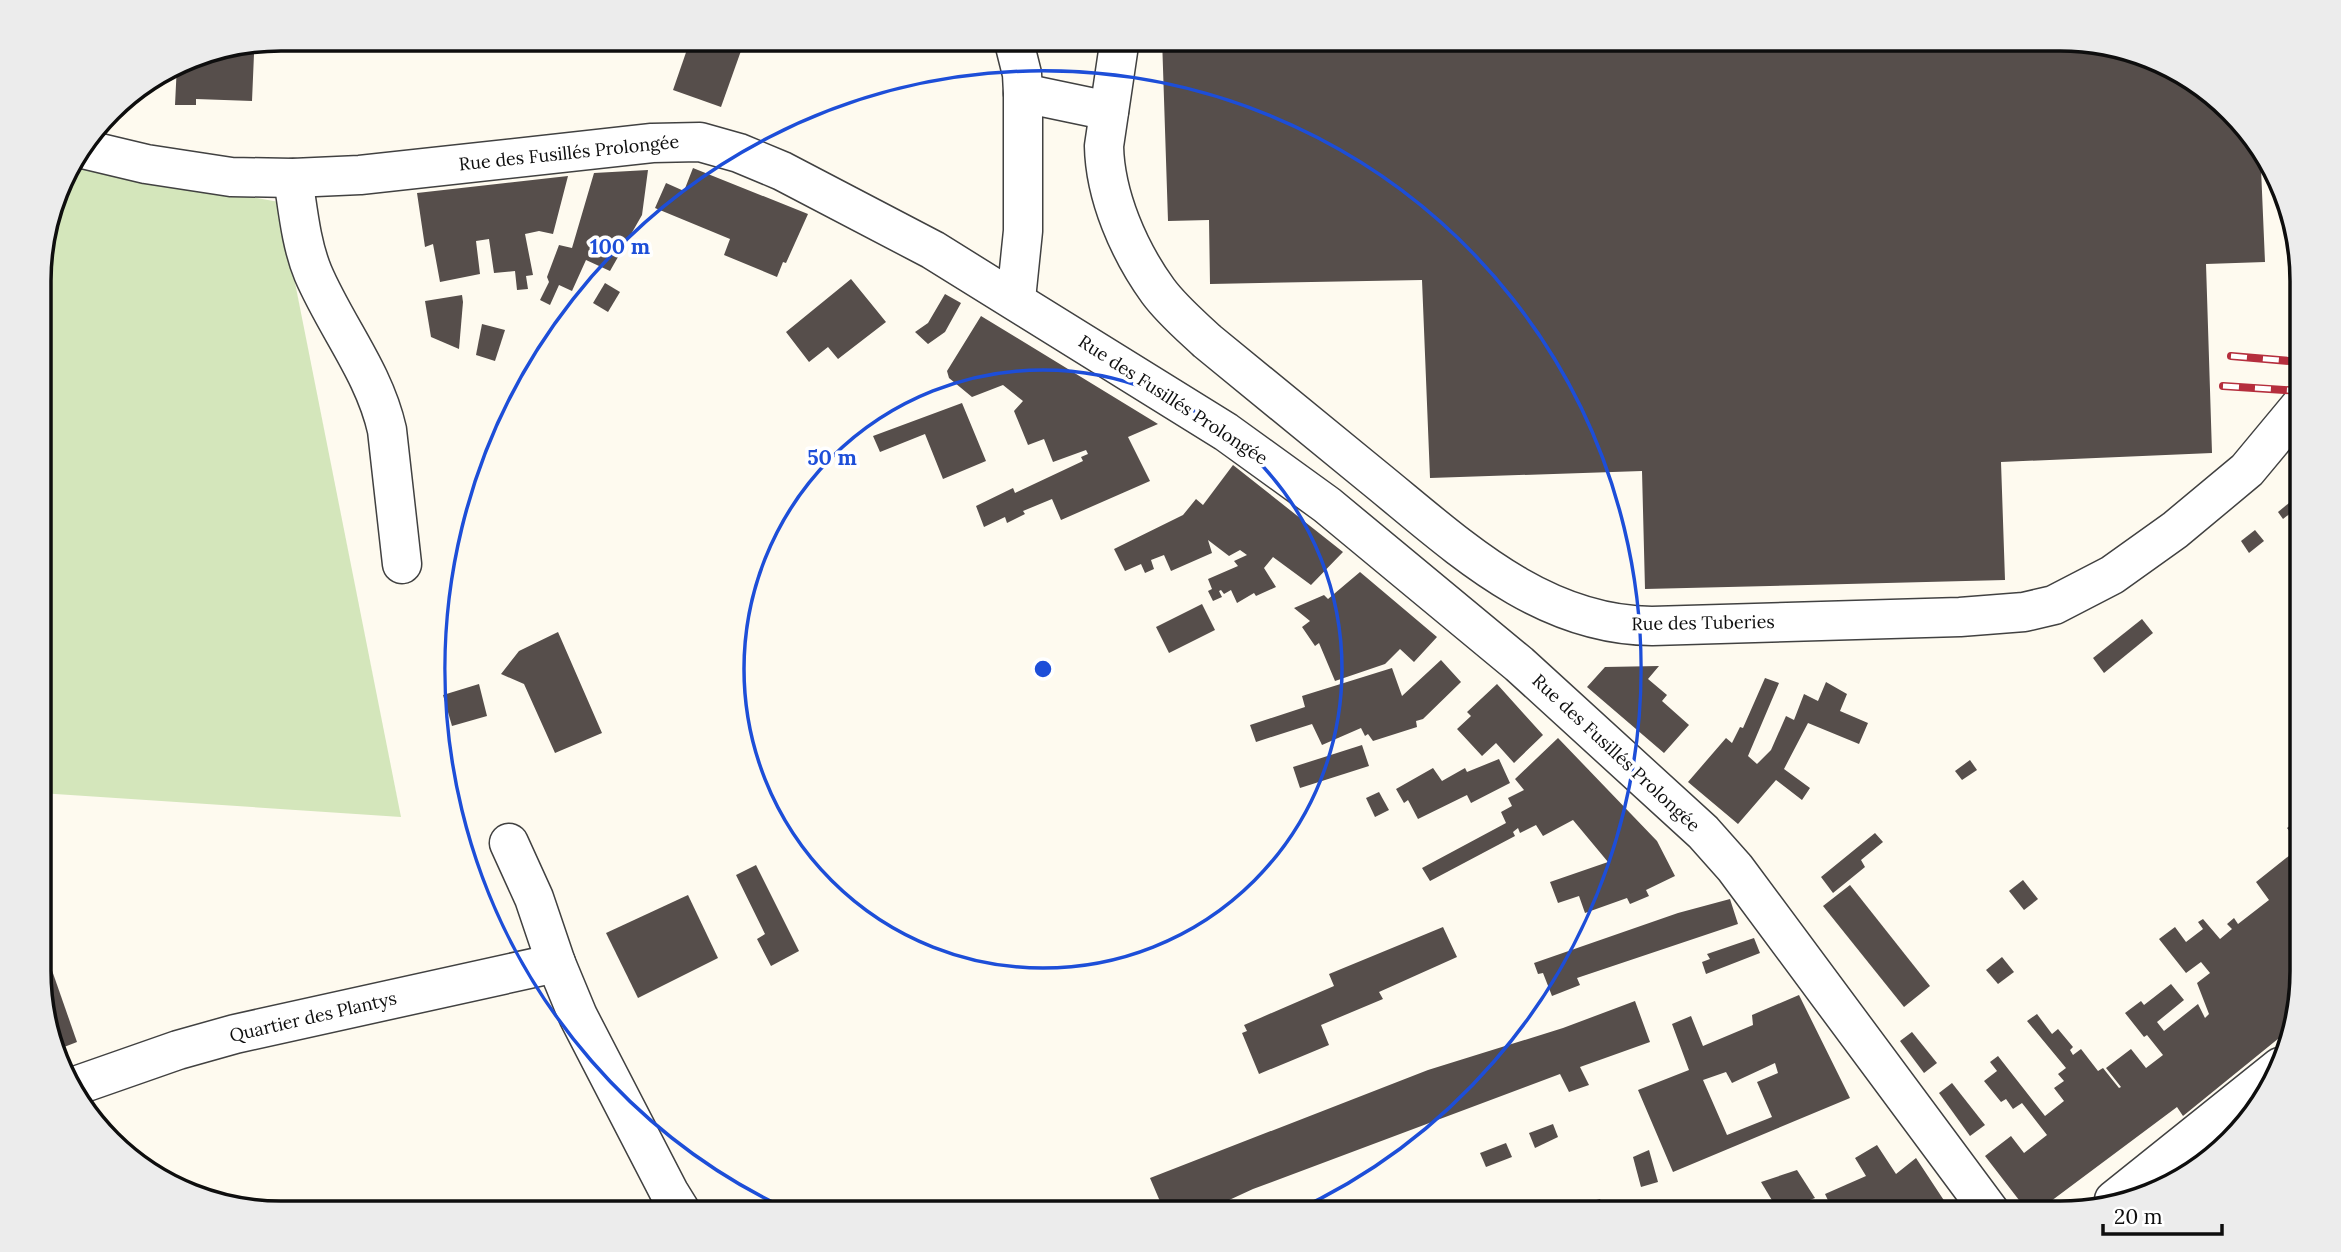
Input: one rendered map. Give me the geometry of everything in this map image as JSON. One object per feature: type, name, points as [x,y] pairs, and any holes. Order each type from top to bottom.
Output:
[{"type":"street","points":[[1016,51],[1023,93],[1023,231],[1016,299]]},
{"type":"street","name":"Rue des Tuberies","points":[[1119,51],[1104,146],[1104,163],[1112,198],[1138,258],[1171,307],[1207,341],[1484,566],[1530,595],[1590,619],[1624,625],[1652,626],[1932,618],[2014,614],[2054,605],[2112,575],[2175,530],[2247,470],[2290,418]]},
{"type":"street","points":[[1023,93],[1109,111]]},
{"type":"street","name":"Rue des Fusillés Prolongée","points":[[91,151],[193,172],[231,177],[293,178],[360,175],[652,143],[700,142],[739,153],[782,171],[933,250],[1207,419],[1298,483],[1519,664],[1703,832],[1765,905],[1982,1201]]},
{"type":"street","points":[[293,178],[310,265],[369,376],[383,412],[402,564]]},
{"type":"street","points":[[509,843],[534,898],[578,1016],[676,1201]]},
{"type":"street","name":"Quartier des Plantys","points":[[81,1084],[178,1050],[235,1034],[556,963]]},
{"type":"street","points":[[2124,1192],[2262,1082]]},
{"type":"green space","points":[[82,166],[279,202],[401,817],[51,794],[51,266],[59,221],[68,193]]},
{"type":"building","points":[[686,51],[741,51],[721,107],[673,90]]},
{"type":"building","points":[[1162,51],[2075,51],[2105,55],[2162,74],[2212,108],[2233,129],[2261,169],[2265,262],[2206,264],[2212,453],[2001,462],[2005,580],[1645,589],[1642,471],[1430,478],[1422,280],[1210,284],[1209,220],[1168,221]]},
{"type":"building","points":[[254,54],[252,101],[196,99],[196,105],[175,105],[176,76],[221,59]]},
{"type":"building","points":[[693,168],[808,214],[777,277],[724,255],[730,239],[655,208],[666,183],[684,191]]},
{"type":"building","points":[[648,170],[642,215],[610,271],[586,260],[572,291],[559,285],[550,305],[540,300],[549,282],[547,277],[559,245],[572,248],[594,173]]},
{"type":"building","points":[[568,176],[553,234],[539,231],[525,234],[533,275],[526,276],[528,289],[517,290],[515,271],[494,273],[489,239],[476,241],[480,274],[440,282],[433,244],[425,247],[417,193]]},
{"type":"building","points":[[851,279],[886,322],[838,359],[828,347],[809,362],[786,332]]},
{"type":"building","points":[[605,283],[620,292],[608,312],[593,303]]},
{"type":"building","points":[[945,294],[961,303],[945,332],[928,344],[915,332],[928,323]]},
{"type":"building","points":[[462,295],[459,349],[431,337],[425,301]]},
{"type":"building","points":[[981,316],[1158,424],[1128,437],[1150,481],[1061,520],[1052,499],[1023,511],[1025,514],[1007,523],[1005,517],[984,527],[976,506],[1013,488],[1015,493],[1083,461],[1081,457],[1088,454],[1086,450],[1053,462],[1044,439],[1028,445],[1014,411],[1023,401],[1003,385],[972,397],[949,378],[947,371]]},
{"type":"building","points":[[482,324],[505,330],[495,361],[476,355]]},
{"type":"building","points":[[962,403],[986,461],[943,479],[925,434],[880,452],[873,436]]},
{"type":"building","points":[[1233,465],[1343,552],[1311,585],[1273,557],[1264,568],[1276,587],[1256,596],[1254,593],[1237,603],[1231,590],[1224,594],[1221,590],[1219,591],[1222,597],[1213,601],[1208,591],[1212,589],[1208,579],[1238,566],[1234,561],[1247,555],[1240,550],[1229,556],[1208,540],[1212,553],[1171,571],[1164,555],[1151,560],[1154,569],[1145,573],[1141,564],[1125,571],[1114,549],[1183,515],[1196,499],[1203,505]]},
{"type":"building","points":[[2290,502],[2290,514],[2283,519],[2278,512]]},
{"type":"building","points":[[2255,530],[2264,541],[2249,553],[2241,541]]},
{"type":"building","points":[[1360,572],[1437,637],[1414,662],[1400,649],[1385,664],[1335,681],[1319,643],[1315,646],[1302,627],[1310,621],[1294,608],[1324,595],[1328,599]]},
{"type":"building","points":[[1202,604],[1215,630],[1169,653],[1156,627]]},
{"type":"building","points":[[2142,619],[2153,633],[2104,673],[2093,658]]},
{"type":"building","points":[[558,632],[602,733],[555,753],[524,684],[501,674],[519,651]]},
{"type":"building","points":[[1441,660],[1461,682],[1423,719],[1416,721],[1417,727],[1373,741],[1368,734],[1365,736],[1361,728],[1322,745],[1312,724],[1256,742],[1250,725],[1305,707],[1302,696],[1392,668],[1402,696]]},
{"type":"building","points":[[1659,666],[1648,679],[1667,695],[1662,701],[1689,725],[1664,753],[1587,687],[1605,667]]},
{"type":"building","points":[[1765,678],[1779,683],[1748,756],[1757,764],[1771,750],[1786,716],[1794,720],[1804,694],[1818,701],[1826,682],[1847,694],[1840,711],[1868,723],[1859,744],[1808,723],[1784,769],[1810,788],[1802,800],[1776,780],[1738,824],[1688,782],[1726,738],[1732,743],[1740,727],[1743,728]]},
{"type":"building","points":[[479,684],[487,716],[452,726],[443,695]]},
{"type":"building","points":[[1497,684],[1543,735],[1514,763],[1496,743],[1482,756],[1457,729],[1471,716],[1467,712]]},
{"type":"building","points":[[1558,738],[1657,841],[1675,876],[1646,890],[1649,896],[1630,904],[1627,898],[1585,913],[1579,896],[1558,903],[1550,882],[1608,862],[1573,820],[1543,836],[1536,825],[1520,833],[1518,828],[1513,832],[1515,836],[1430,881],[1422,868],[1506,823],[1501,812],[1512,806],[1508,798],[1524,790],[1515,779]]},
{"type":"building","points":[[1362,745],[1369,766],[1300,788],[1293,767]]},
{"type":"building","points":[[1499,759],[1510,783],[1471,803],[1467,795],[1418,819],[1408,800],[1404,803],[1396,789],[1433,768],[1442,781],[1465,768],[1467,772]]},
{"type":"building","points":[[1970,760],[1977,770],[1962,780],[1955,771]]},
{"type":"building","points":[[1379,792],[1389,810],[1375,817],[1366,798]]},
{"type":"building","points":[[1875,833],[1883,842],[1861,860],[1865,867],[1833,893],[1821,877]]},
{"type":"building","points":[[2290,855],[2290,986],[2280,1037],[2183,1116],[2177,1107],[2051,1201],[2020,1201],[1985,1156],[2011,1136],[2024,1153],[2047,1135],[2022,1103],[2013,1109],[2006,1099],[2001,1102],[1984,1081],[1997,1071],[1990,1062],[1998,1056],[2045,1116],[2064,1101],[2054,1088],[2064,1081],[2058,1074],[2066,1068],[2027,1021],[2037,1014],[2052,1034],[2058,1029],[2073,1047],[2070,1050],[2073,1055],[2081,1049],[2098,1071],[2103,1068],[2119,1088],[2121,1087],[2106,1068],[2131,1049],[2146,1068],[2163,1055],[2125,1013],[2141,1001],[2144,1005],[2171,984],[2184,1000],[2157,1022],[2164,1031],[2198,1004],[2205,1018],[2209,1014],[2197,983],[2210,973],[2201,962],[2186,973],[2159,939],[2175,927],[2186,942],[2203,929],[2198,922],[2203,919],[2220,939],[2232,929],[2227,924],[2234,918],[2238,924],[2269,900],[2256,882]]},
{"type":"building","points":[[756,865],[799,951],[771,966],[757,939],[765,934],[736,875]]},
{"type":"building","points":[[2023,880],[2038,899],[2024,910],[2009,891]]},
{"type":"building","points":[[1850,885],[1930,986],[1904,1007],[1823,906]]},
{"type":"building","points":[[688,895],[718,958],[638,998],[606,933]]},
{"type":"building","points":[[1730,899],[1738,924],[1577,978],[1580,985],[1552,996],[1543,973],[1538,974],[1534,963],[1678,913]]},
{"type":"building","points":[[1443,927],[1457,957],[1379,992],[1383,999],[1321,1025],[1329,1045],[1259,1074],[1242,1033],[1247,1031],[1244,1025],[1334,986],[1329,974]]},
{"type":"building","points":[[1754,938],[1760,953],[1706,974],[1702,962],[1710,959],[1707,954]]},
{"type":"building","points":[[2002,957],[2014,972],[1998,984],[1986,970]]},
{"type":"building","points":[[51,968],[77,1042],[64,1047],[53,1001]]},
{"type":"building","points":[[1799,995],[1850,1098],[1673,1172],[1638,1090],[1689,1070],[1672,1024],[1691,1016],[1703,1046],[1753,1025],[1752,1015]],"holes":[[[1775,1063],[1778,1073],[1757,1082],[1772,1117],[1727,1135],[1703,1080],[1726,1072],[1732,1083]]]},
{"type":"building","points":[[1635,1001],[1650,1042],[1580,1067],[1589,1085],[1569,1092],[1560,1074],[1227,1201],[1160,1201],[1150,1178],[1428,1070],[1563,1028]]},
{"type":"building","points":[[1912,1032],[1937,1063],[1924,1073],[1900,1041]]},
{"type":"building","points":[[1952,1083],[1985,1125],[1970,1136],[1939,1093]]},
{"type":"building","points":[[1553,1124],[1558,1137],[1535,1148],[1529,1133]]},
{"type":"building","points":[[1506,1143],[1512,1157],[1486,1167],[1480,1153]]},
{"type":"building","points":[[1877,1145],[1896,1174],[1916,1158],[1944,1201],[1828,1201],[1825,1194],[1866,1176],[1855,1158]]},
{"type":"building","points":[[1649,1150],[1658,1182],[1641,1187],[1633,1157]]},
{"type":"building","points":[[1797,1170],[1815,1198],[1807,1201],[1772,1201],[1761,1182]]},
{"type":"railway","points":[[2231,356],[2290,361]]},
{"type":"railway","points":[[2223,386],[2290,390]]}]
